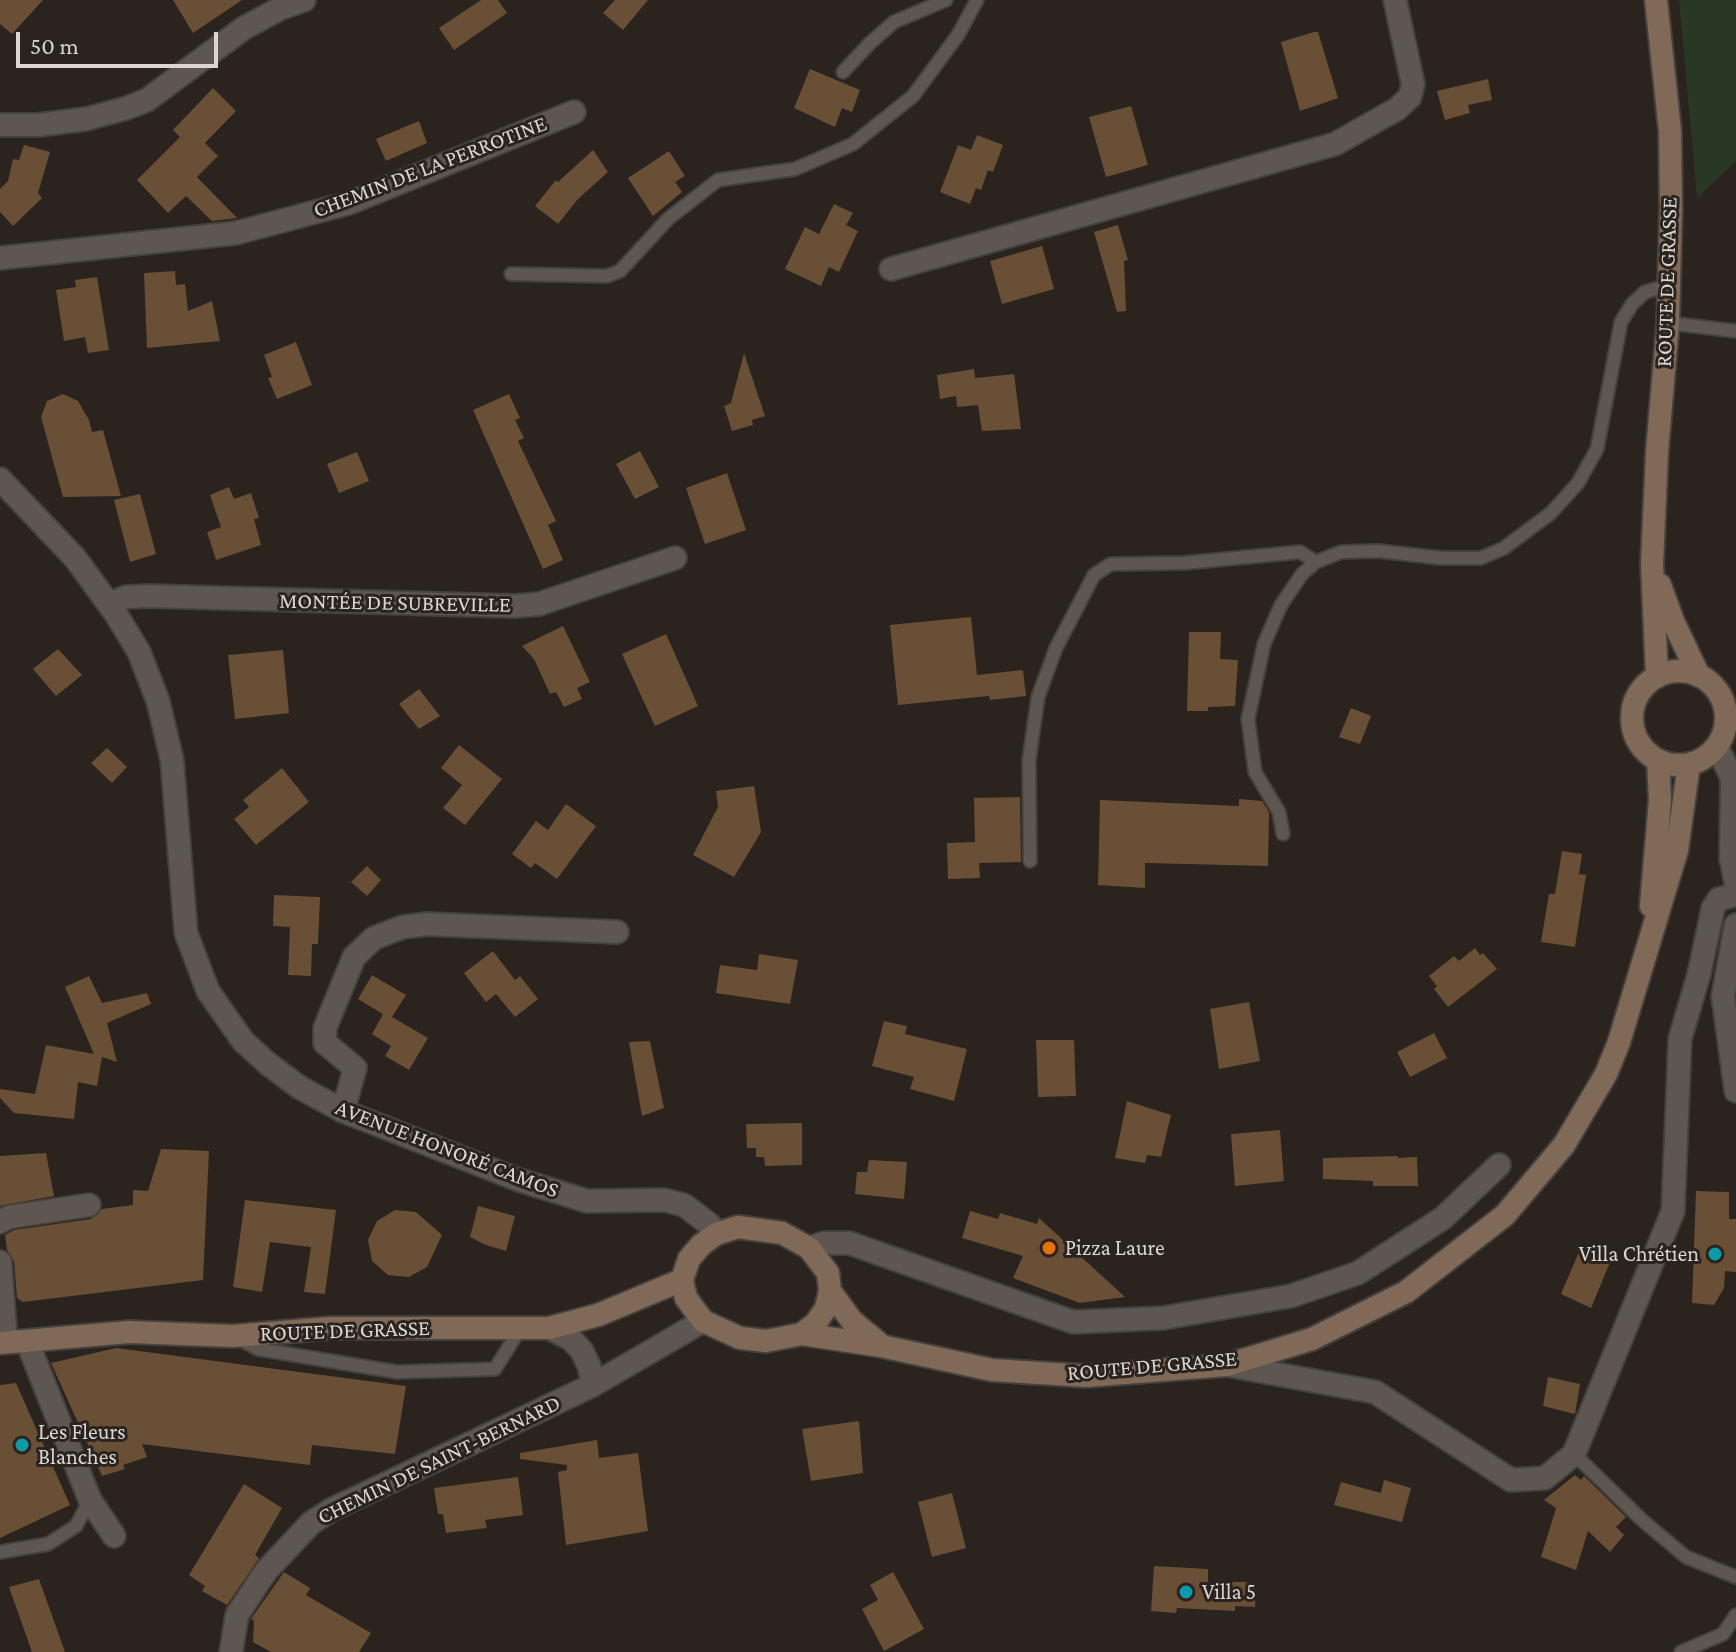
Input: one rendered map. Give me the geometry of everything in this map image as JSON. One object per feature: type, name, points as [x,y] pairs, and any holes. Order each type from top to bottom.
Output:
[{"type":"main road","name":"ROUTE DE GRASSE","points":[[1656,0],[1670,131],[1668,323],[1657,452],[1652,564],[1657,677]]},
{"type":"main road","name":"ROUTE DE GRASSE","points":[[1652,564],[1673,621],[1699,676]]},
{"type":"main road","points":[[1685,671],[1699,676],[1720,694],[1725,707],[1726,721],[1717,747],[1699,761],[1689,764],[1673,765],[1658,761],[1637,740],[1633,712],[1637,698],[1657,677],[1685,671]]},
{"type":"main road","name":"ROUTE DE GRASSE","points":[[1649,943],[1660,800],[1658,761]]},
{"type":"main road","name":"ROUTE DE GRASSE","points":[[802,1334],[881,1346],[992,1370],[1086,1376],[1227,1365],[1312,1339],[1406,1292],[1505,1215],[1564,1145],[1606,1074],[1619,1042],[1677,850],[1689,764]]},
{"type":"main road","points":[[738,1227],[756,1228],[782,1233],[809,1248],[828,1273],[830,1291],[826,1308],[816,1323],[802,1334],[766,1341],[740,1338],[703,1321],[686,1298],[682,1280],[689,1259],[716,1234],[738,1227]]},
{"type":"main road","name":"ROUTE DE GRASSE","points":[[11,1342],[129,1332],[233,1336],[330,1328],[549,1328],[598,1315],[682,1280]]},
{"type":"main road","name":"ROUTE DE GRASSE","points":[[830,1291],[852,1321],[881,1346]]},
{"type":"street","points":[[0,125],[38,125],[86,119],[147,100],[244,28],[281,8],[304,0]]},
{"type":"street","points":[[891,269],[1335,144],[1397,109],[1410,97],[1413,84],[1395,0]]},
{"type":"street","name":"CHEMIN DE LA PERROTINE","points":[[0,258],[236,233],[349,203],[574,112]]},
{"type":"street","name":"AVENUE HONORÉ CAMOS","points":[[0,479],[75,558],[139,652],[158,701],[172,760],[186,933],[208,991],[243,1041],[299,1087],[343,1111],[519,1180],[587,1201],[664,1200],[684,1205],[709,1224],[716,1234]]},
{"type":"street","name":"MONTÉE DE SUBREVILLE","points":[[109,604],[126,597],[148,596],[515,606],[539,604],[675,558]]},
{"type":"street","points":[[1717,747],[1736,765]]},
{"type":"street","points":[[1717,747],[1732,778],[1731,858],[1736,883]]},
{"type":"street","points":[[1227,1365],[1375,1392],[1511,1480],[1545,1478],[1574,1454],[1673,1211],[1680,1039],[1699,974],[1713,908],[1719,899],[1736,895]]},
{"type":"street","points":[[343,1111],[355,1068],[325,1043],[325,1028],[354,957],[374,938],[403,927],[427,924],[617,932]]},
{"type":"street","points":[[1736,925],[1723,996],[1736,1091]]},
{"type":"street","points":[[809,1248],[824,1243],[849,1243],[1073,1322],[1163,1318],[1291,1296],[1358,1273],[1443,1218],[1499,1165]]},
{"type":"street","points":[[0,1222],[9,1217],[89,1205]]},
{"type":"street","points":[[0,1262],[2,1303],[11,1342],[90,1500],[114,1536]]},
{"type":"street","name":"CHEMIN DE SAINT-BERNARD","points":[[231,1652],[237,1615],[266,1571],[311,1523],[331,1510],[593,1385],[703,1321]]},
{"type":"street","points":[[549,1328],[571,1339],[582,1351],[593,1385]]},
{"type":"lane","points":[[843,72],[894,22],[946,0]]},
{"type":"lane","points":[[511,274],[607,276],[620,271],[668,219],[718,180],[795,169],[853,144],[913,96],[958,35],[977,0]]},
{"type":"lane","points":[[1283,834],[1279,812],[1255,772],[1248,719],[1264,644],[1281,605],[1302,574],[1316,562],[1341,552],[1378,551],[1441,558],[1481,558],[1504,548],[1551,513],[1578,483],[1597,449],[1621,322],[1632,304],[1645,292],[1669,285]]},
{"type":"lane","points":[[1668,323],[1736,331]]},
{"type":"lane","points":[[1030,861],[1029,760],[1038,697],[1056,648],[1094,575],[1111,564],[1184,563],[1300,552],[1316,562]]},
{"type":"lane","points":[[233,1336],[258,1349],[397,1372],[495,1369],[520,1329]]},
{"type":"lane","points":[[1574,1454],[1642,1520],[1686,1557],[1736,1577]]},
{"type":"lane","points":[[0,1552],[48,1544],[76,1526],[90,1500]]},
{"type":"lane","points":[[1681,1652],[1723,1634],[1736,1615]]},
{"type":"green space","points":[[1679,0],[1736,0],[1736,161],[1697,198]]},
{"type":"building","points":[[0,0],[43,0],[12,34],[0,24]]},
{"type":"building","points":[[173,0],[242,0],[193,33]]},
{"type":"building","points":[[481,0],[498,0],[507,13],[454,50],[439,28]]},
{"type":"building","points":[[615,0],[648,0],[623,30],[603,13]]},
{"type":"building","points":[[1318,32],[1338,98],[1300,111],[1281,42]]},
{"type":"building","points":[[810,69],[860,90],[852,112],[842,108],[835,127],[794,108]]},
{"type":"building","points":[[1488,79],[1492,100],[1468,105],[1470,113],[1445,120],[1437,91]]},
{"type":"building","points":[[213,88],[236,111],[205,143],[218,156],[197,177],[237,218],[212,221],[186,196],[168,213],[137,180],[180,137],[173,130]]},
{"type":"building","points":[[1131,106],[1148,165],[1106,177],[1089,117]]},
{"type":"building","points":[[419,121],[427,143],[386,161],[376,139]]},
{"type":"building","points":[[977,135],[1003,145],[993,172],[988,170],[981,190],[976,188],[970,204],[940,192],[958,145],[971,150]]},
{"type":"building","points":[[24,145],[50,152],[38,193],[42,198],[13,226],[0,212],[0,189],[8,181],[13,159],[19,160]]},
{"type":"building","points":[[593,150],[608,172],[578,199],[558,224],[535,206],[556,180],[558,182]]},
{"type":"building","points":[[669,151],[685,176],[675,182],[682,192],[653,216],[628,178]]},
{"type":"building","points":[[834,204],[853,213],[846,225],[858,231],[839,272],[829,267],[821,286],[785,269],[805,227],[819,234]]},
{"type":"building","points":[[1118,225],[1128,260],[1124,261],[1126,311],[1117,312],[1094,232]]},
{"type":"building","points":[[1042,246],[1054,289],[1002,304],[990,261]]},
{"type":"building","points":[[175,271],[176,285],[185,284],[188,311],[212,301],[220,341],[147,348],[144,273]]},
{"type":"building","points":[[97,277],[109,350],[88,353],[85,337],[64,341],[56,290],[76,287],[75,280]]},
{"type":"building","points":[[296,342],[312,385],[277,399],[268,378],[272,377],[264,355]]},
{"type":"building","points":[[744,353],[765,416],[752,420],[753,425],[732,431],[724,406],[731,403]]},
{"type":"building","points":[[974,369],[975,378],[1014,374],[1021,429],[982,431],[978,405],[957,407],[956,396],[940,399],[937,375]]},
{"type":"building","points":[[63,394],[78,401],[92,432],[103,430],[121,496],[63,497],[41,417],[47,401]]},
{"type":"building","points":[[509,394],[520,418],[515,420],[524,438],[518,441],[556,521],[548,525],[563,560],[543,569],[473,410]]},
{"type":"building","points":[[640,451],[659,487],[635,499],[616,464]]},
{"type":"building","points":[[357,452],[369,481],[339,493],[327,464]]},
{"type":"building","points":[[727,473],[746,530],[705,544],[686,488]]},
{"type":"building","points":[[229,487],[234,499],[251,493],[259,518],[254,519],[261,545],[216,560],[207,532],[221,527],[210,495]]},
{"type":"building","points":[[140,494],[156,554],[130,562],[114,500]]},
{"type":"building","points":[[971,617],[977,675],[1023,670],[1026,696],[990,700],[989,696],[898,705],[890,625]]},
{"type":"building","points":[[563,626],[590,682],[577,688],[582,699],[564,707],[556,692],[550,694],[534,659],[522,646]]},
{"type":"building","points":[[1189,632],[1221,632],[1220,659],[1238,660],[1235,706],[1187,711]]},
{"type":"building","points":[[666,634],[698,706],[655,726],[622,654]]},
{"type":"building","points":[[58,649],[82,675],[56,696],[33,669]]},
{"type":"building","points":[[283,650],[289,713],[235,719],[228,655]]},
{"type":"building","points":[[419,689],[440,716],[419,729],[399,704]]},
{"type":"building","points":[[1351,708],[1371,716],[1360,744],[1339,737]]},
{"type":"building","points":[[459,745],[502,779],[465,825],[443,808],[462,785],[441,768]]},
{"type":"building","points":[[107,748],[127,767],[112,783],[91,763]]},
{"type":"building","points":[[282,768],[309,802],[256,845],[234,819],[249,807],[243,800]]},
{"type":"building","points":[[754,786],[761,832],[734,877],[693,855],[718,807],[716,791]]},
{"type":"building","points":[[1020,797],[1021,862],[979,863],[980,878],[948,879],[947,843],[975,842],[974,798]]},
{"type":"building","points":[[1239,799],[1262,801],[1269,812],[1268,866],[1145,863],[1145,888],[1098,885],[1100,800],[1239,806]]},
{"type":"building","points":[[566,804],[596,826],[557,879],[535,863],[531,868],[512,854],[536,821],[548,830]]},
{"type":"building","points":[[1562,851],[1582,854],[1579,874],[1586,875],[1575,947],[1541,942],[1549,894],[1555,894]]},
{"type":"building","points":[[367,866],[381,880],[367,896],[351,882]]},
{"type":"building","points":[[274,895],[320,897],[318,944],[312,944],[311,976],[288,975],[290,927],[273,926]]},
{"type":"building","points":[[1475,948],[1497,969],[1448,1007],[1434,989],[1437,986],[1429,976],[1454,956],[1459,961]]},
{"type":"building","points":[[493,951],[515,980],[520,976],[538,999],[515,1017],[496,994],[486,1002],[464,973]]},
{"type":"building","points":[[759,954],[798,960],[790,1004],[716,993],[720,965],[757,970]]},
{"type":"building","points":[[372,975],[406,995],[392,1017],[428,1038],[409,1070],[385,1056],[391,1046],[372,1034],[383,1014],[358,999]]},
{"type":"building","points":[[89,976],[102,1003],[147,993],[151,1004],[107,1023],[117,1062],[102,1057],[97,1086],[78,1082],[74,1119],[14,1113],[0,1098],[0,1089],[35,1094],[46,1045],[94,1054],[65,987]]},
{"type":"building","points":[[1249,1002],[1260,1061],[1219,1069],[1210,1009]]},
{"type":"building","points":[[884,1021],[907,1026],[905,1034],[967,1049],[954,1101],[910,1089],[914,1077],[872,1066]]},
{"type":"building","points":[[1434,1033],[1447,1058],[1410,1077],[1397,1052]]},
{"type":"building","points":[[1036,1040],[1074,1040],[1076,1096],[1038,1097]]},
{"type":"building","points":[[650,1041],[664,1108],[642,1116],[629,1042]]},
{"type":"building","points":[[1127,1101],[1171,1115],[1161,1157],[1147,1155],[1145,1163],[1115,1158]]},
{"type":"building","points":[[802,1123],[802,1165],[765,1166],[764,1157],[756,1157],[756,1148],[747,1148],[746,1124]]},
{"type":"building","points":[[1280,1130],[1284,1181],[1235,1186],[1231,1134]]},
{"type":"building","points":[[161,1149],[209,1151],[203,1280],[23,1302],[17,1298],[14,1261],[7,1250],[5,1235],[14,1230],[91,1219],[102,1209],[133,1205],[133,1190],[148,1191]]},
{"type":"building","points":[[46,1153],[54,1196],[0,1206],[0,1156]]},
{"type":"building","points":[[1417,1157],[1418,1186],[1373,1186],[1373,1181],[1323,1179],[1323,1158]]},
{"type":"building","points":[[869,1160],[907,1162],[904,1199],[855,1194],[857,1172],[867,1172]]},
{"type":"building","name":"Villa Chrétien","points":[[1696,1191],[1729,1192],[1729,1219],[1736,1219],[1736,1272],[1725,1271],[1724,1288],[1714,1305],[1692,1303]]},
{"type":"building","points":[[245,1200],[336,1210],[325,1294],[304,1292],[311,1247],[270,1242],[262,1292],[233,1287]]},
{"type":"building","points":[[478,1206],[515,1216],[506,1251],[470,1237]]},
{"type":"building","points":[[395,1210],[416,1212],[442,1235],[427,1267],[409,1277],[388,1275],[372,1261],[368,1240],[377,1221]]},
{"type":"building","name":"Pizza Laure","points":[[970,1211],[998,1219],[1000,1213],[1037,1224],[1039,1218],[1125,1297],[1080,1303],[1013,1278],[1023,1256],[962,1238]]},
{"type":"building","points":[[1581,1247],[1611,1260],[1591,1308],[1561,1294]]},
{"type":"building","points":[[116,1348],[406,1386],[395,1454],[312,1445],[310,1465],[142,1444],[147,1457],[123,1465],[125,1469],[102,1476],[51,1363]]},
{"type":"building","points":[[1548,1377],[1580,1384],[1575,1414],[1543,1406]]},
{"type":"building","name":"Les Fleurs Blanches","points":[[16,1383],[70,1505],[0,1538],[0,1385]]},
{"type":"building","points":[[859,1421],[863,1473],[811,1481],[802,1429]]},
{"type":"building","points":[[597,1440],[599,1458],[638,1453],[648,1531],[566,1545],[558,1472],[567,1470],[567,1465],[520,1459],[520,1453]]},
{"type":"building","points":[[1575,1475],[1581,1480],[1584,1476],[1626,1517],[1616,1527],[1624,1535],[1610,1552],[1588,1531],[1576,1570],[1541,1557],[1556,1508],[1544,1500]]},
{"type":"building","points":[[518,1477],[523,1515],[485,1520],[487,1528],[446,1533],[443,1514],[438,1514],[434,1488]]},
{"type":"building","points":[[1384,1480],[1411,1488],[1402,1522],[1334,1505],[1341,1482],[1381,1493]]},
{"type":"building","points":[[244,1484],[282,1508],[255,1555],[259,1558],[227,1605],[202,1591],[205,1586],[189,1575]]},
{"type":"building","points":[[952,1493],[966,1548],[932,1557],[918,1502]]},
{"type":"building","points":[[1154,1566],[1208,1569],[1208,1582],[1256,1582],[1255,1607],[1235,1606],[1235,1611],[1177,1608],[1176,1613],[1151,1611]]},
{"type":"building","points":[[284,1572],[310,1588],[306,1595],[371,1633],[359,1652],[271,1652],[253,1642],[254,1621],[251,1619]]},
{"type":"building","points":[[893,1572],[924,1629],[884,1651],[862,1609],[878,1600],[870,1585]]},
{"type":"building","points":[[39,1579],[65,1652],[32,1652],[9,1587]]},
{"type":"place","name":"Pizza Laure","points":[[1049,1248]]},
{"type":"place","name":"Villa Chrétien","points":[[1715,1254]]},
{"type":"place","name":"Les Fleurs Blanches","points":[[22,1445]]},
{"type":"place","name":"Villa 5","points":[[1186,1592]]}]
